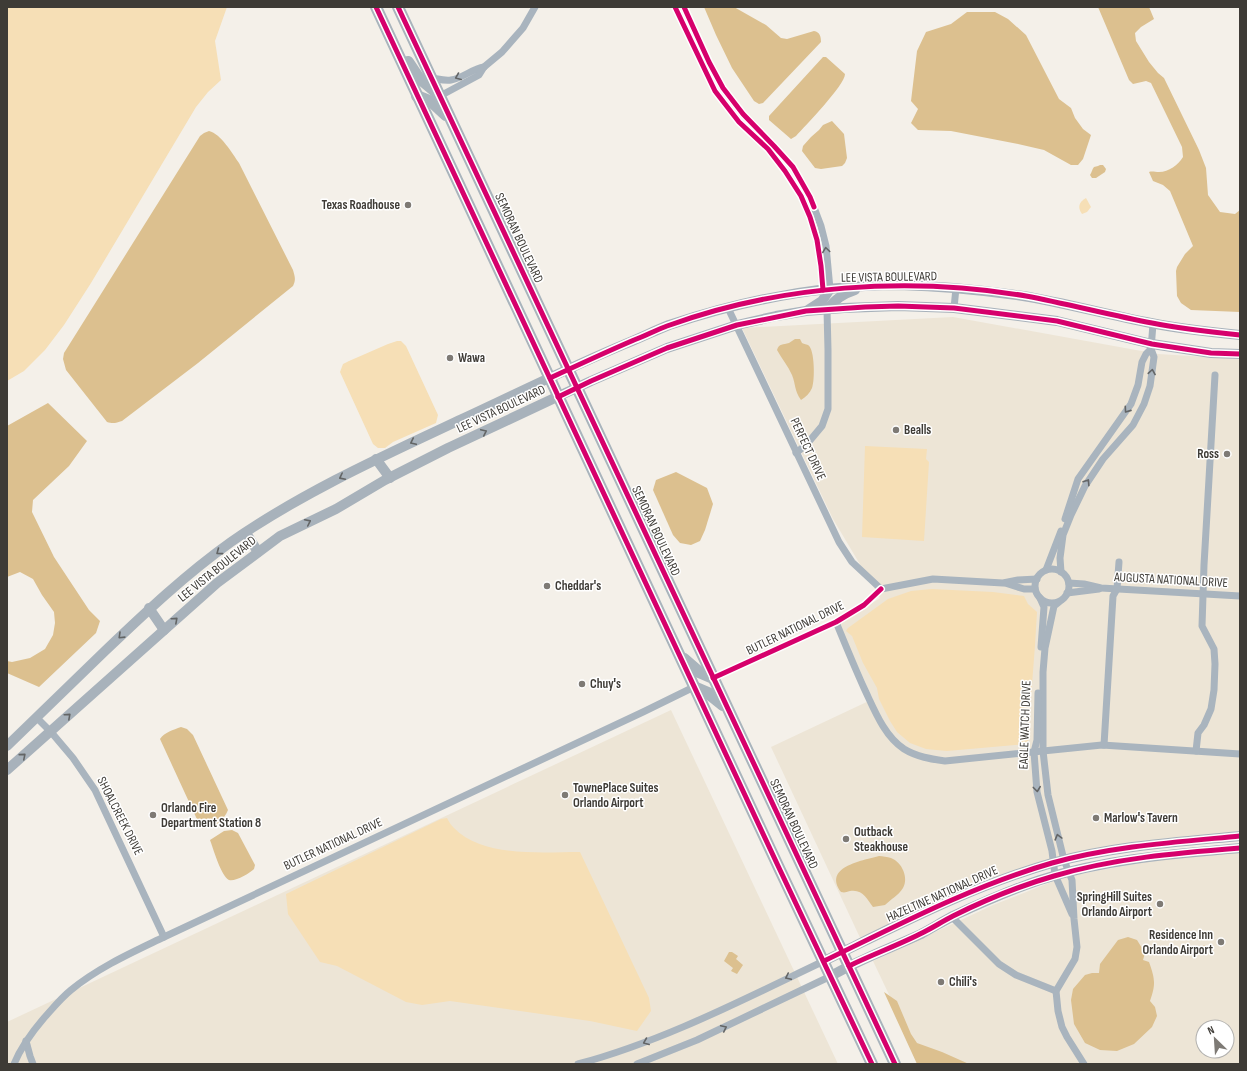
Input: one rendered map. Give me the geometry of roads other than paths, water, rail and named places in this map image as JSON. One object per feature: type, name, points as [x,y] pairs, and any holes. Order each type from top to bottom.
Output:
[{"type":"main road","points":[[376,7],[872,1064]]},
{"type":"main road","name":"SEMORAN BOULEVARD","points":[[398,7],[895,1064]]},
{"type":"main road","points":[[389,34],[418,77],[440,96]]},
{"type":"main road","points":[[418,96],[432,102],[442,110],[455,127]]},
{"type":"main road","points":[[680,655],[699,672],[713,678]]},
{"type":"main road","points":[[694,686],[713,696],[727,709]]},
{"type":"street","points":[[440,96],[480,74],[484,67],[502,52],[523,28],[535,7]]},
{"type":"street","points":[[675,7],[715,92],[739,122],[768,150],[785,171],[801,196],[810,217],[817,240],[821,266],[827,289]]},
{"type":"street","points":[[684,7],[722,88],[743,114],[793,167],[810,197],[821,226],[826,246],[827,289],[822,301],[806,311]]},
{"type":"street","points":[[432,78],[452,80],[476,68],[484,67]]},
{"type":"street","name":"LEE VISTA BOULEVARD","points":[[7,746],[149,608],[192,572],[246,532],[314,492],[376,459],[568,369],[667,326],[728,308],[769,298],[827,289],[898,285],[956,288],[1026,296],[1153,324],[1240,335]]},
{"type":"street","points":[[796,453],[807,444],[822,426],[828,409],[829,377],[827,310],[832,303],[842,295],[863,287]]},
{"type":"street","points":[[954,308],[956,288]]},
{"type":"street","name":"LEE VISTA BOULEVARD","points":[[7,770],[217,583],[280,536],[336,509],[390,478],[448,448],[577,387],[666,348],[737,325],[806,311],[865,306],[898,306],[954,308],[1057,321],[1151,347],[1211,353],[1240,354]]},
{"type":"street","name":"PERFECT DRIVE","points":[[728,308],[839,542],[852,562],[881,589]]},
{"type":"street","points":[[1061,572],[1060,558],[1063,535],[1085,486],[1103,459],[1133,425],[1144,404],[1150,386],[1154,357],[1151,347],[1153,324]]},
{"type":"street","points":[[1046,570],[1056,546],[1078,480],[1131,404],[1138,385],[1142,362],[1151,347]]},
{"type":"street","points":[[1196,751],[1198,733],[1204,726],[1211,709],[1214,690],[1214,649],[1202,626],[1215,375]]},
{"type":"street","points":[[376,459],[390,478]]},
{"type":"street","points":[[246,532],[258,552]]},
{"type":"street","points":[[1104,745],[1112,596],[1118,589],[1119,562]]},
{"type":"street","points":[[881,589],[933,579],[1003,583],[1024,589],[1035,589],[1037,579],[1042,572],[1046,570],[1056,570],[1061,572],[1067,578],[1068,593],[1101,588]]},
{"type":"street","points":[[1003,583],[1018,580],[1037,579]]},
{"type":"street","points":[[1068,583],[1084,584],[1101,588]]},
{"type":"street","name":"AUGUSTA NATIONAL DRIVE","points":[[1101,588],[1240,596]]},
{"type":"street","name":"BUTLER NATIONAL DRIVE","points":[[713,678],[836,622],[864,605],[881,589]]},
{"type":"street","name":"EAGLE WATCH DRIVE","points":[[1035,589],[1044,607],[1039,674],[1037,740],[1034,752],[1037,792],[1052,851],[1055,875],[1074,919]]},
{"type":"street","name":"EAGLE WATCH DRIVE","points":[[1056,991],[1075,960],[1077,947],[1072,880],[1064,860],[1048,794],[1043,751],[1043,676],[1045,648],[1054,606],[1068,593]]},
{"type":"street","points":[[1040,598],[1049,603],[1059,602]]},
{"type":"street","points":[[149,608],[164,630]]},
{"type":"street","points":[[836,622],[847,651],[879,718],[892,738],[904,749],[922,757],[946,761],[1104,745],[1240,754]]},
{"type":"street","name":"BUTLER NATIONAL DRIVE","points":[[14,1064],[26,1041],[54,1007],[72,990],[111,964],[164,937],[643,712],[694,686]]},
{"type":"street","name":"SHOALCREEK DRIVE","points":[[37,718],[73,758],[96,790],[164,937]]},
{"type":"street","name":"HAZELTINE NATIONAL DRIVE","points":[[578,1064],[626,1050],[671,1032],[970,892],[1006,878],[1064,860],[1115,849],[1240,836]]},
{"type":"street","name":"HAZELTINE NATIONAL DRIVE","points":[[637,1064],[697,1040],[849,966],[923,933],[952,917],[1038,880],[1105,863],[1179,853],[1240,848]]},
{"type":"street","points":[[952,917],[999,964],[1016,975],[1056,991],[1058,1011],[1062,1027],[1066,1037],[1084,1064]]},
{"type":"street","points":[[26,1041],[34,1064]]},
{"type":"place","name":"Texas Roadhouse","points":[[408,205]]},
{"type":"place","name":"Wawa","points":[[450,358]]},
{"type":"place","name":"Bealls","points":[[896,430]]},
{"type":"place","name":"Ross","points":[[1227,454]]},
{"type":"place","name":"Cheddar's","points":[[547,586]]},
{"type":"place","name":"Chuy's","points":[[582,684]]},
{"type":"place","name":"TownePlace Suites Orlando Airport","points":[[565,795]]},
{"type":"place","name":"Orlando Fire Department Station 8","points":[[153,815]]},
{"type":"place","name":"Marlow's Tavern","points":[[1096,818]]},
{"type":"place","name":"Outback Steakhouse","points":[[846,839]]},
{"type":"place","name":"SpringHill Suites Orlando Airport","points":[[1160,904]]},
{"type":"place","name":"Residence Inn Orlando Airport","points":[[1221,942]]},
{"type":"place","name":"Chili's","points":[[941,982]]}]
